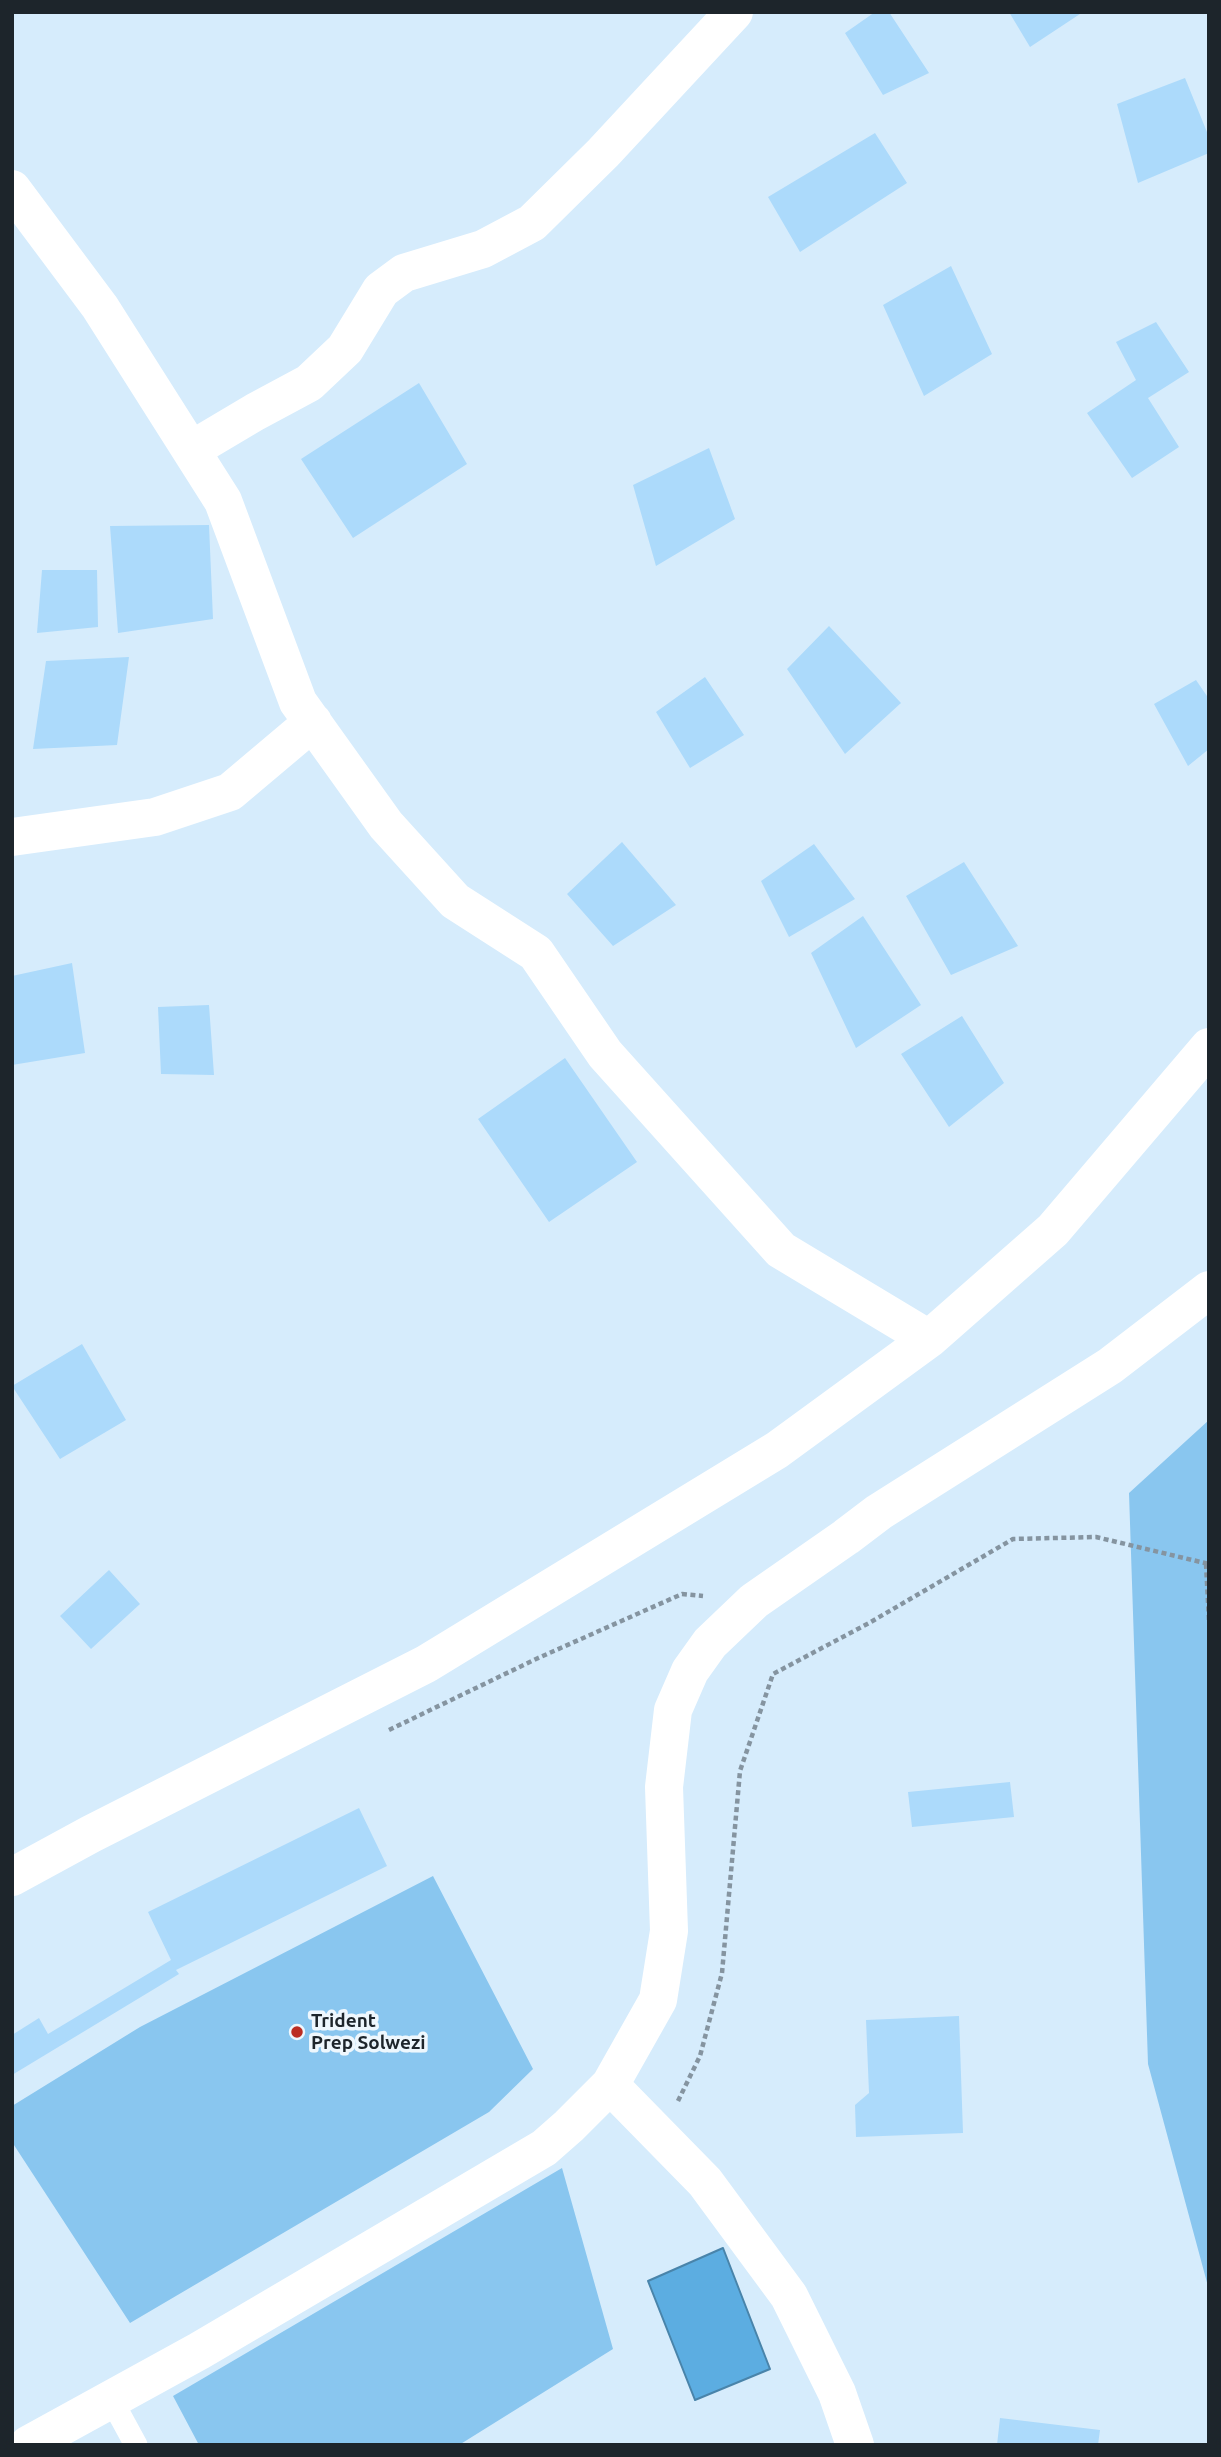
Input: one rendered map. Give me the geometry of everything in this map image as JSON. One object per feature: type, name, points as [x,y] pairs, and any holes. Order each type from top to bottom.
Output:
[{"type":"street","points":[[191,450],[309,383],[345,349],[381,290],[404,272],[484,249],[532,223],[603,153],[734,12]]},
{"type":"street","points":[[12,189],[100,307],[223,501],[298,702],[386,825],[455,901],[536,953],[605,1054],[781,1250],[929,1339]]},
{"type":"street","points":[[12,837],[155,817],[230,792],[313,722]]},
{"type":"street","points":[[12,1877],[426,1664],[777,1450],[929,1339],[1053,1230],[1209,1047]]},
{"type":"street","points":[[27,2445],[199,2351],[544,2148],[610,2085],[658,2000],[669,1931],[664,1787],[673,1710],[690,1671],[710,1643],[754,1601],[879,1512],[1110,1366],[1209,1290]]},
{"type":"street","points":[[610,2085],[705,2182],[789,2296],[838,2393],[855,2445]]},
{"type":"lane","points":[[111,2399],[136,2445]]},
{"type":"path","points":[[654,2129],[675,2106],[700,2056],[722,1973],[740,1771],[773,1674],[869,1623],[1013,1539],[1096,1537],[1207,1564],[1209,1621]]},
{"type":"path","points":[[378,1736],[536,1659],[682,1594],[754,1601]]},
{"type":"shaded area","points":[[1209,1420],[1209,2290],[1148,2064],[1129,1493]]},
{"type":"shaded area","points":[[433,1876],[533,2069],[489,2112],[130,2323],[12,2142],[12,2106],[140,2027]]},
{"type":"shaded area","points":[[562,2168],[613,2349],[459,2445],[199,2445],[173,2396]]},
{"type":"shaded area","points":[[723,2248],[770,2369],[695,2400],[648,2281]]},
{"type":"building","points":[[875,12],[889,12],[929,73],[883,95],[845,33]]},
{"type":"building","points":[[1009,12],[1083,12],[1030,47]]},
{"type":"building","points":[[1185,78],[1209,137],[1209,153],[1138,183],[1117,104]]},
{"type":"building","points":[[875,133],[907,183],[800,252],[768,197]]},
{"type":"building","points":[[951,266],[992,354],[924,396],[883,305]]},
{"type":"building","points":[[1156,322],[1189,372],[1148,398],[1179,447],[1132,478],[1087,413],[1136,380],[1116,342]]},
{"type":"building","points":[[419,383],[467,464],[353,538],[301,459]]},
{"type":"building","points":[[709,448],[735,519],[656,566],[633,485]]},
{"type":"building","points":[[209,525],[213,619],[118,633],[110,526]]},
{"type":"building","points":[[42,570],[97,570],[98,627],[37,633]]},
{"type":"building","points":[[829,626],[901,703],[845,754],[787,669]]},
{"type":"building","points":[[129,657],[117,745],[33,749],[46,661]]},
{"type":"building","points":[[705,677],[744,735],[690,768],[656,712]]},
{"type":"building","points":[[1196,680],[1209,699],[1209,749],[1188,766],[1154,704]]},
{"type":"building","points":[[622,842],[676,905],[613,946],[567,894]]},
{"type":"building","points":[[814,844],[855,899],[789,937],[761,881]]},
{"type":"building","points":[[964,862],[1018,946],[951,975],[906,896]]},
{"type":"building","points":[[863,916],[921,1005],[856,1048],[811,953]]},
{"type":"building","points":[[72,963],[85,1053],[12,1065],[12,976]]},
{"type":"building","points":[[209,1005],[214,1075],[161,1074],[158,1007]]},
{"type":"building","points":[[962,1016],[1004,1083],[949,1127],[901,1054]]},
{"type":"building","points":[[565,1058],[637,1162],[549,1222],[478,1119]]},
{"type":"building","points":[[82,1344],[126,1420],[60,1459],[12,1386]]},
{"type":"building","points":[[109,1570],[140,1604],[91,1649],[60,1616]]},
{"type":"building","points":[[1010,1782],[1014,1817],[912,1827],[908,1792]]},
{"type":"building","points":[[359,1808],[387,1866],[176,1970],[179,1974],[12,2075],[12,2035],[39,2018],[48,2034],[171,1960],[148,1912]]},
{"type":"building","points":[[959,2016],[963,2133],[856,2137],[855,2105],[869,2093],[866,2020]]},
{"type":"building","points":[[1000,2418],[1100,2430],[1098,2445],[997,2445]]},
{"type":"place","name":"Trident Prep Solwezi","points":[[297,2032]]}]
